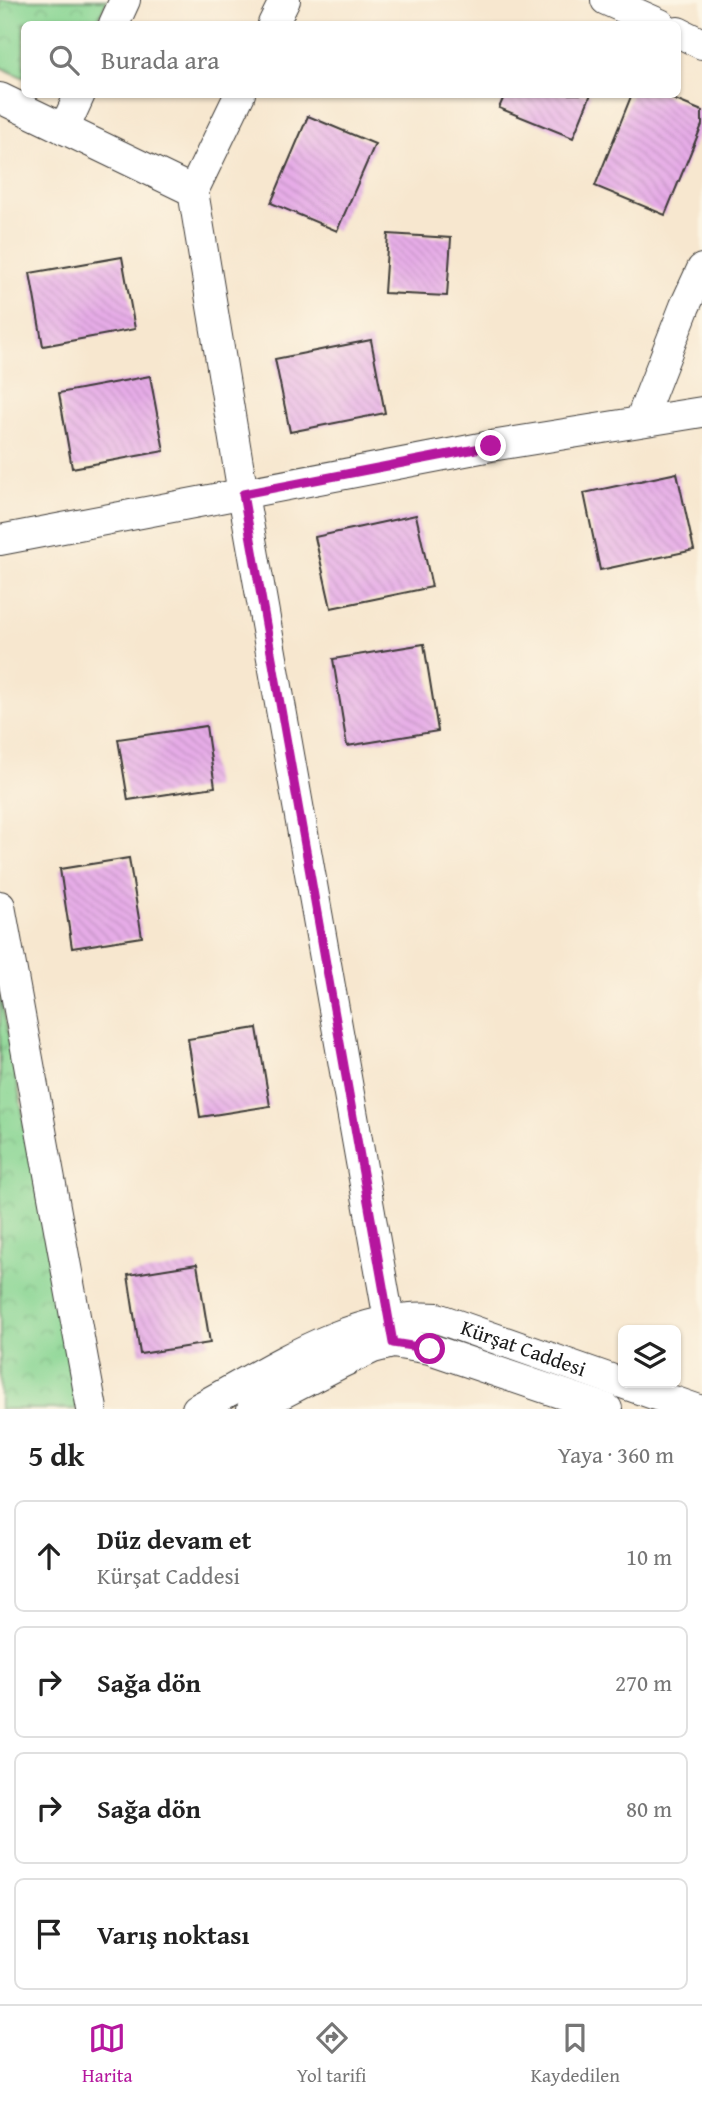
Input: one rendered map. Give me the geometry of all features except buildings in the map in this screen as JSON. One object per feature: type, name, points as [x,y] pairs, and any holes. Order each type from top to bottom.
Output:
[{"type":"street","points":[[115,21],[125,0]]},
{"type":"street","points":[[274,21],[285,0]]},
{"type":"street","points":[[606,0],[653,21]]},
{"type":"street","points":[[681,35],[702,44]]},
{"type":"street","points":[[0,98],[193,191]]},
{"type":"street","points":[[64,129],[78,98]]},
{"type":"street","points":[[238,98],[193,191],[243,494],[392,1332]]},
{"type":"street","points":[[640,421],[693,312],[702,269]]},
{"type":"street","points":[[0,540],[491,446],[702,412]]},
{"type":"street","points":[[0,906],[92,1409]]},
{"type":"street","name":"Kürşat Caddesi","points":[[252,1409],[373,1348],[415,1316],[437,1318],[696,1409]]},
{"type":"street","name":"Kürşat Caddesi","points":[[197,1409],[339,1335],[392,1332],[430,1349],[607,1409]]},
{"type":"green space","points":[[0,0],[107,0],[97,21],[21,21],[21,77],[0,67]]},
{"type":"green space","points":[[0,991],[76,1397],[77,1409],[0,1409]]},
{"type":"route","points":[[430,1349],[393,1343],[243,494],[491,446]]}]
